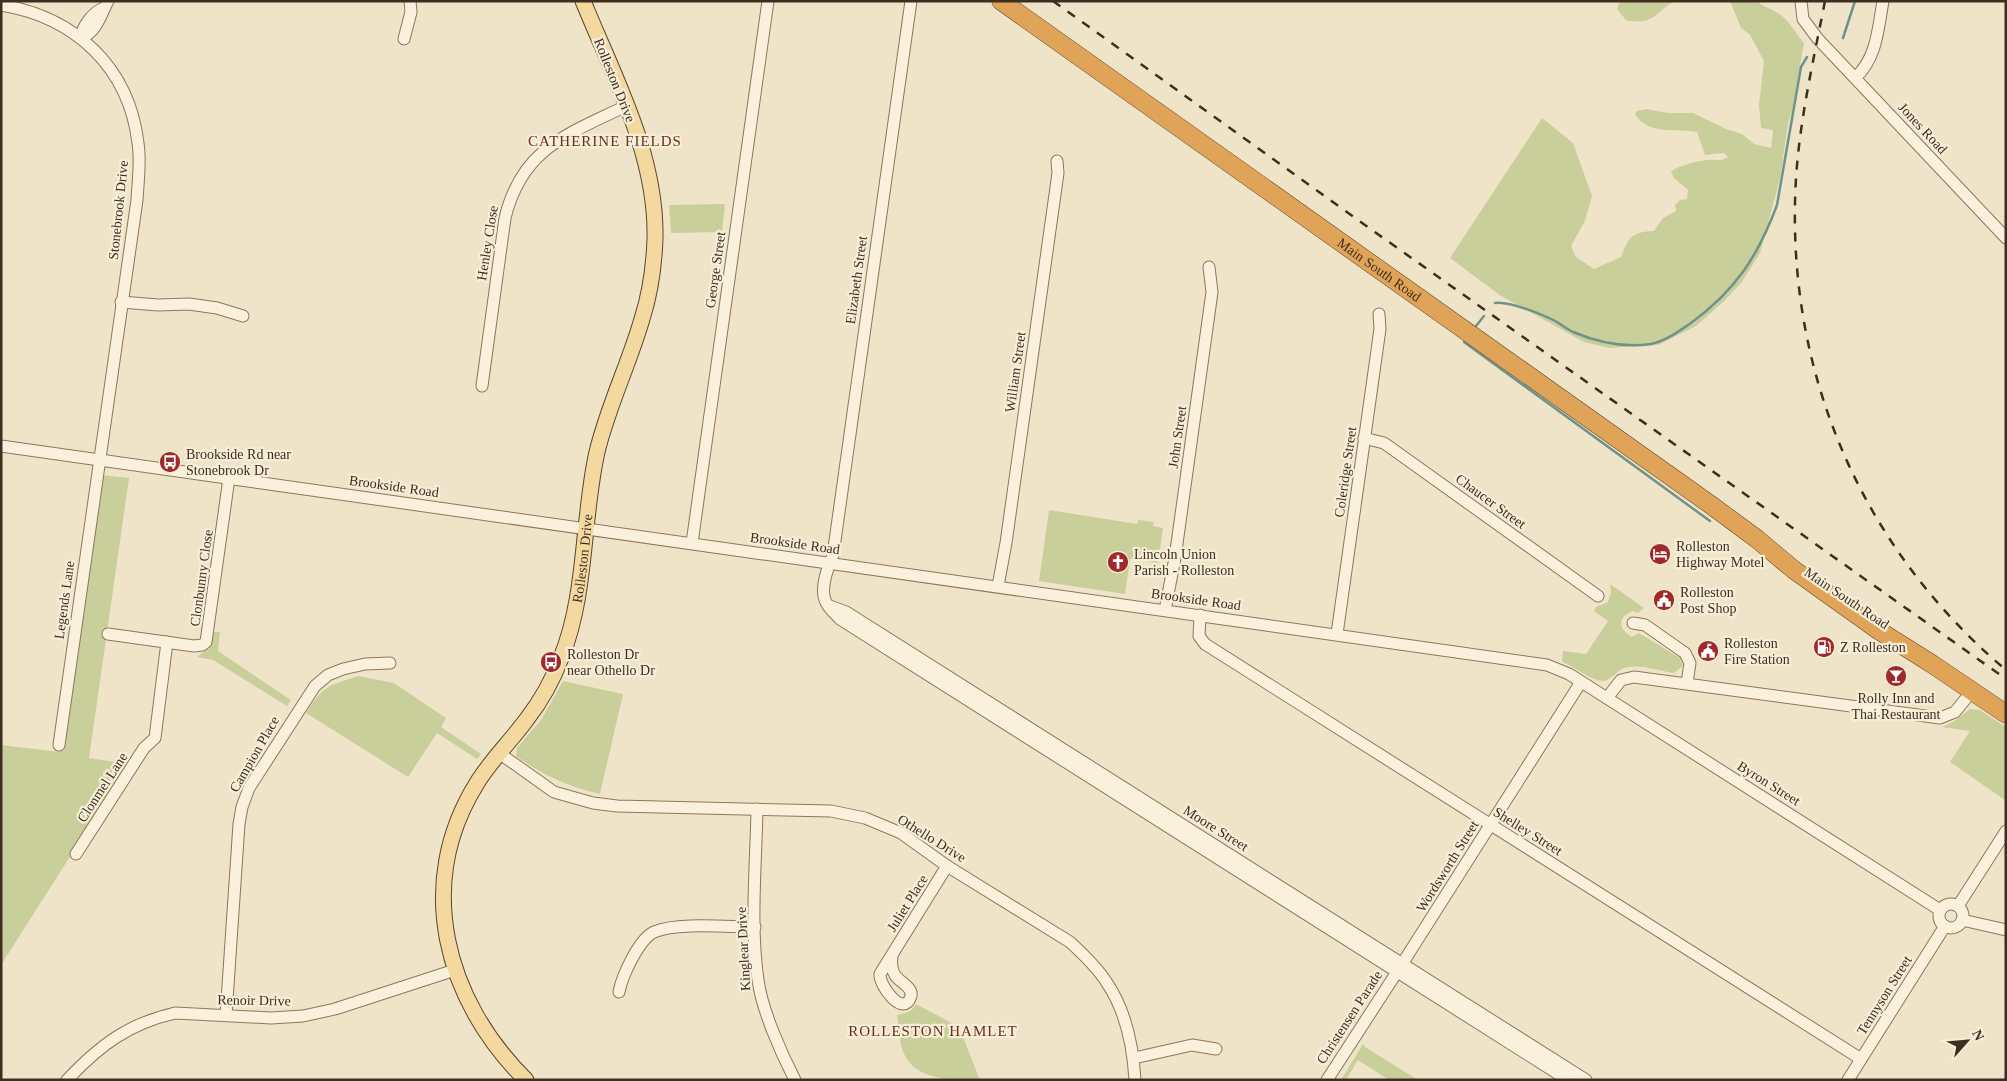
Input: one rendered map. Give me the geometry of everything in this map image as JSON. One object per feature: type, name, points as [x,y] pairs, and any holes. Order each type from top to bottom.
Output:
[{"type":"highway","name":"Main South Road","points":[[1001,1],[1757,539],[1794,570],[1904,647],[2006,714]]},
{"type":"main road","name":"Rolleston Drive","points":[[526,1080],[503,1055],[480,1023],[464,994],[448,944],[444,913],[444,892],[448,858],[456,825],[469,798],[481,776],[535,708],[562,657],[573,616],[592,479],[601,436],[613,396],[643,317],[654,263],[655,221],[650,180],[643,152],[583,1]]},
{"type":"street","points":[[404,39],[411,12],[410,1]]},
{"type":"street","name":"George Street","points":[[692,543],[768,1]]},
{"type":"street","name":"Elizabeth Street","points":[[830,563],[833,555],[911,1]]},
{"type":"street","name":"Jones Road","points":[[1801,1],[1803,19],[1818,39],[2006,238]]},
{"type":"street","points":[[1855,78],[1868,65],[1872,56],[1883,1]]},
{"type":"street","name":"Stonebrook Drive","points":[[1,5],[26,9],[44,15],[81,38],[104,60],[118,82],[131,110],[138,144],[137,200],[99,460]]},
{"type":"street","points":[[81,38],[81,31],[98,11],[106,5]]},
{"type":"street","name":"Henley Close","points":[[482,386],[505,218],[518,182],[541,152],[556,140],[626,106]]},
{"type":"street","name":"William Street","points":[[998,586],[1006,544],[1055,191],[1057,161]]},
{"type":"street","name":"John Street","points":[[1165,610],[1175,558],[1212,292],[1209,267]]},
{"type":"street","points":[[122,302],[158,305],[189,304],[218,308],[243,316]]},
{"type":"street","name":"Coleridge Street","points":[[1337,634],[1380,329],[1379,314]]},
{"type":"street","name":"Chaucer Street","points":[[1364,438],[1384,443],[1598,596]]},
{"type":"street","name":"Brookside Road","points":[[1,446],[1539,663],[1562,670],[1581,682]]},
{"type":"street","name":"Legends Lane","points":[[58,746],[99,460]]},
{"type":"street","name":"Clonbunny Close","points":[[108,634],[197,646],[206,642],[229,478]]},
{"type":"street","name":"Moore Street","points":[[830,563],[827,570],[824,596],[828,605],[840,619],[1400,968],[1586,1080]]},
{"type":"street","name":"Shelley Street","points":[[1200,615],[1199,636],[1205,644],[1861,1059]]},
{"type":"street","points":[[1633,623],[1645,625],[1685,653],[1690,663],[1687,683]]},
{"type":"street","name":"Clonmel Lane","points":[[76,854],[144,748],[155,738],[167,642]]},
{"type":"street","name":"Campion Place","points":[[226,1015],[239,824],[247,792],[306,698],[323,679],[348,667],[390,662]]},
{"type":"street","points":[[1607,698],[1619,682],[1631,677],[1944,718],[1955,712],[1972,691]]},
{"type":"street","name":"Wordsworth Street","points":[[1400,968],[1581,682]]},
{"type":"street","name":"Byron Street","points":[[1581,682],[1940,910]]},
{"type":"street","name":"Othello Drive","points":[[499,753],[554,792],[593,803],[617,806],[831,811],[865,818],[901,834],[947,866],[1070,942],[1081,953],[1107,982],[1126,1023],[1134,1058],[1135,1080]]},
{"type":"street","name":"Kinglear Drive","points":[[757,809],[755,927],[758,981],[761,998],[795,1080]]},
{"type":"street","points":[[1958,906],[2006,831]]},
{"type":"street","name":"Juliet Place","points":[[892,956],[947,866]]},
{"type":"street","points":[[1946,904],[1958,906],[1962,912],[1962,920],[1957,926],[1945,926],[1940,920],[1940,910],[1946,904]]},
{"type":"street","points":[[1962,920],[2006,930]]},
{"type":"street","name":"Tennyson Street","points":[[1848,1080],[1945,926]]},
{"type":"street","points":[[619,992],[622,977],[637,950],[652,933],[676,927],[755,927]]},
{"type":"street","name":"Moore Street","points":[[1400,968],[1568,1080]]},
{"type":"street","name":"Christensen Parade","points":[[1327,1080],[1400,968]]},
{"type":"street","name":"Renoir Drive","points":[[67,1080],[99,1048],[138,1024],[175,1013],[288,1018],[321,1012],[455,970]]},
{"type":"street","points":[[1134,1058],[1192,1045],[1216,1049]]},
{"type":"green space","points":[[1620,1],[1675,1],[1649,20],[1635,21],[1626,20],[1617,9]]},
{"type":"green space","points":[[1730,1],[1757,1],[1781,15],[1804,43],[1788,124],[1780,179],[1760,253],[1742,282],[1722,303],[1696,326],[1658,345],[1609,348],[1584,342],[1501,296],[1450,258],[1542,118],[1573,143],[1592,196],[1585,221],[1571,246],[1576,257],[1594,269],[1621,257],[1632,237],[1636,234],[1654,231],[1663,218],[1676,211],[1675,205],[1680,200],[1687,199],[1688,190],[1674,178],[1671,171],[1694,162],[1721,160],[1728,157],[1724,153],[1705,155],[1697,132],[1663,130],[1647,126],[1635,114],[1637,111],[1646,109],[1668,113],[1693,113],[1726,129],[1742,134],[1754,144],[1771,148],[1773,130],[1761,128],[1759,105],[1764,61],[1750,35],[1741,28]]},
{"type":"green space","points":[[725,204],[722,232],[671,233],[669,205]]},
{"type":"green space","points":[[102,475],[129,478],[89,758],[129,764],[1,965],[1,745],[60,752]]},
{"type":"green space","points":[[1049,510],[1137,524],[1138,520],[1154,522],[1153,526],[1163,528],[1158,563],[1130,559],[1125,594],[1039,581]]},
{"type":"green space","points":[[1610,584],[1644,608],[1638,613],[1633,611],[1624,616],[1621,623],[1627,634],[1632,637],[1639,633],[1680,658],[1683,666],[1674,673],[1636,666],[1624,668],[1610,679],[1599,681],[1562,662],[1563,651],[1586,654],[1608,621],[1594,611],[1596,607],[1608,602],[1611,592]]},
{"type":"green space","points":[[214,632],[220,632],[218,651],[291,700],[287,706],[213,660],[197,657],[209,647]]},
{"type":"green space","points":[[359,676],[394,683],[446,718],[441,727],[481,754],[477,759],[437,733],[408,777],[306,713],[317,697],[328,687]]},
{"type":"green space","points":[[563,681],[623,694],[600,794],[556,780],[516,756],[517,748],[541,720]]},
{"type":"green space","points":[[1970,709],[1980,710],[2006,727],[2005,800],[1950,762],[1970,731],[1942,727],[1953,722]]},
{"type":"green space","points":[[916,1004],[959,1027],[980,1080],[936,1077],[926,1074],[910,1063],[901,1045],[897,1015],[906,1013]]},
{"type":"green space","points":[[1363,1044],[1418,1080],[1389,1080],[1358,1060],[1346,1080],[1341,1080]]},
{"type":"waterway","points":[[1843,38],[1855,1]]},
{"type":"waterway","points":[[1495,303],[1509,304],[1536,312],[1573,332],[1592,339],[1631,345],[1651,344],[1662,341],[1707,311],[1744,271],[1770,223],[1777,205],[1801,67],[1807,57]]},
{"type":"waterway","points":[[1476,326],[1484,316]]},
{"type":"waterway","points":[[1464,342],[1710,521]]},
{"type":"railway","points":[[1053,1],[1372,230],[2006,679]]},
{"type":"railway","points":[[1825,1],[1810,76],[1798,152],[1795,203],[1797,271],[1807,336],[1823,400],[1847,461],[1877,519],[1914,573],[1957,624],[2006,670]]},
{"type":"place","name":"Brookside Rd near Stonebrook Dr","points":[[170,462]]},
{"type":"place","name":"Rolleston Highway Motel","points":[[1660,554]]},
{"type":"place","name":"Lincoln Union Parish - Rolleston","points":[[1118,562]]},
{"type":"place","name":"Rolleston Post Shop","points":[[1664,600]]},
{"type":"place","name":"Z Rolleston","points":[[1824,647]]},
{"type":"place","name":"Rolleston Fire Station","points":[[1708,651]]},
{"type":"place","name":"Rolleston Dr near Othello Dr","points":[[551,662]]},
{"type":"place","name":"Rolly Inn and Thai Restaurant","points":[[1896,676]]},
{"type":"district","name":"CATHERINE FIELDS","points":[[605,141]]},
{"type":"district","name":"ROLLESTON HAMLET","points":[[933,1031]]}]
